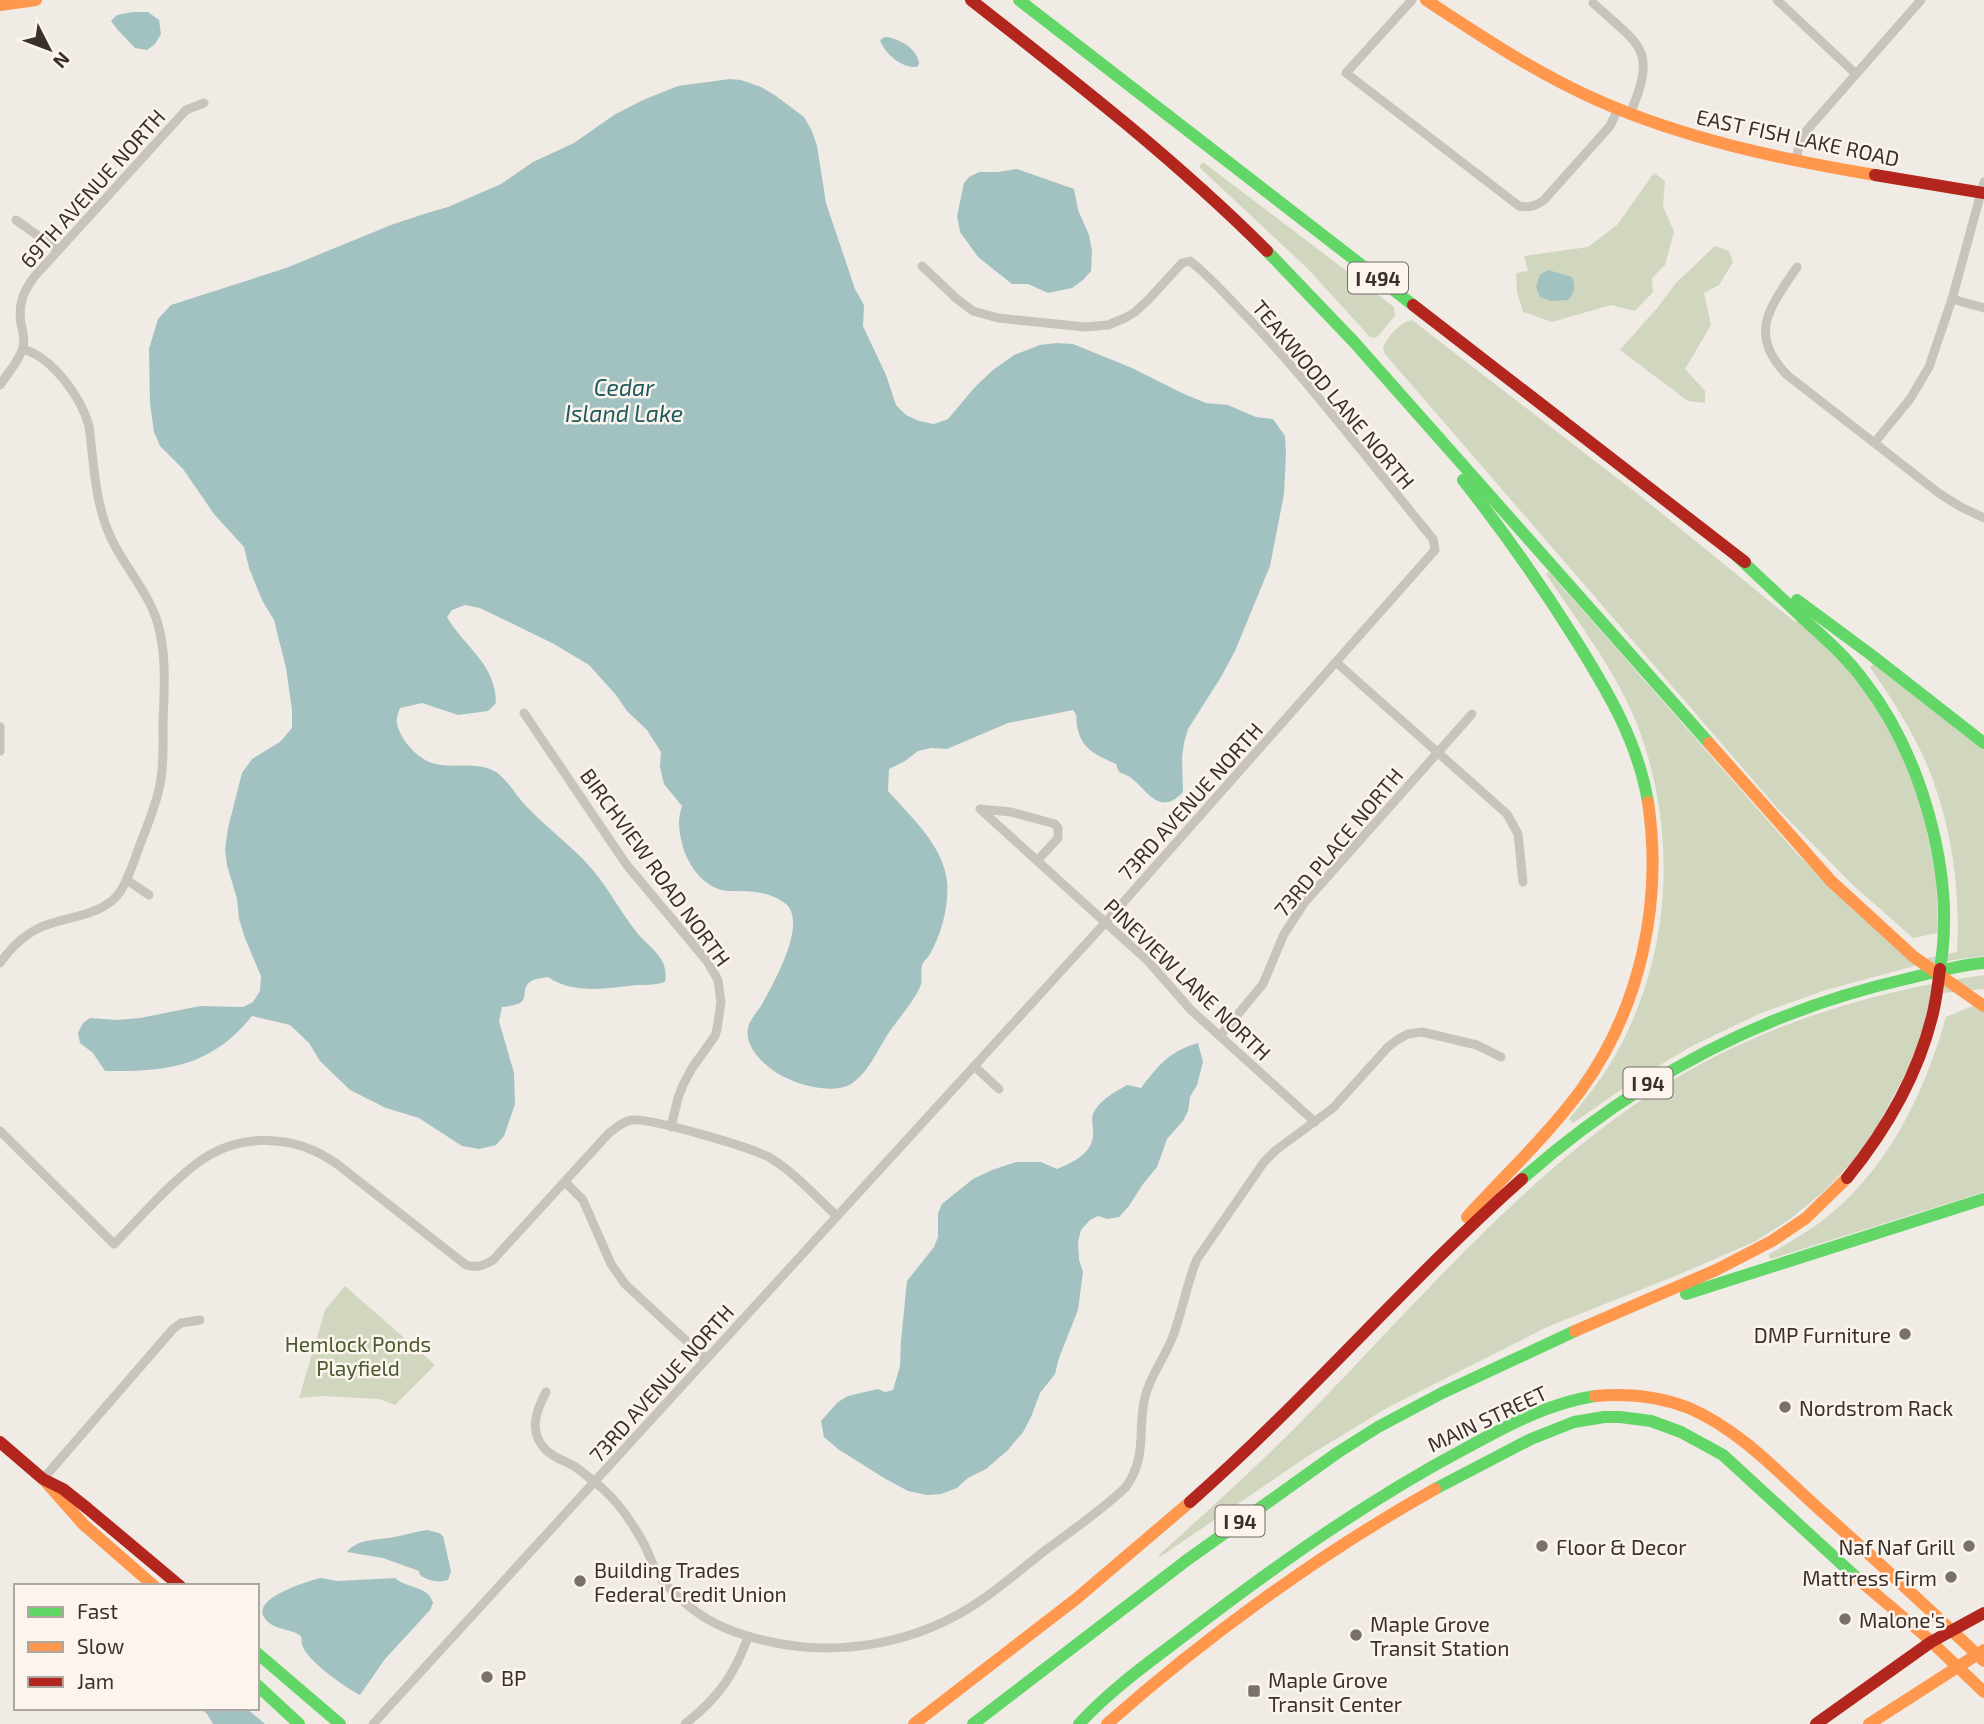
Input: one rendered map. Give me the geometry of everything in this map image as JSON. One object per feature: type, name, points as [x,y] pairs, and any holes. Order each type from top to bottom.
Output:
[{"type":"main road","points":[[0,5],[36,0]]},
{"type":"main road","name":"I 494","points":[[971,0],[1151,143],[1218,204],[1311,295],[1404,399]]},
{"type":"main road","name":"I 494","points":[[1019,0],[1738,557]]},
{"type":"main road","name":"EAST FISH LAKE ROAD","points":[[1426,0],[1525,63],[1624,112],[1723,144],[1796,160],[1983,189]]},
{"type":"main road","points":[[1404,399],[1831,881],[1926,967],[1984,1006]]},
{"type":"main road","points":[[1377,1318],[1567,1107],[1595,1069],[1617,1031],[1634,987],[1647,930],[1653,878],[1651,828],[1642,773],[1615,704],[1529,568],[1404,399]]},
{"type":"main road","points":[[1738,557],[1870,654],[1984,743]]},
{"type":"main road","points":[[1530,1352],[1717,1270],[1758,1250],[1794,1227],[1838,1188],[1870,1151],[1894,1113],[1928,1036],[1944,944],[1941,875],[1932,822],[1912,765],[1890,721],[1865,682],[1839,652],[1738,557]]},
{"type":"main road","name":"I 94","points":[[914,1724],[1080,1595],[1179,1513],[1260,1437],[1427,1267],[1541,1162],[1596,1119],[1653,1080],[1715,1045],[1798,1010],[1862,988],[1984,963]]},
{"type":"main road","name":"I 94","points":[[973,1724],[1163,1577],[1272,1498],[1345,1447],[1418,1405],[1530,1352],[1706,1287],[1984,1199]]},
{"type":"main road","name":"MAIN STREET","points":[[1079,1724],[1120,1684],[1237,1594],[1373,1501],[1444,1459],[1520,1420],[1582,1398],[1602,1396],[1646,1397],[1669,1402],[1690,1408],[1719,1424],[1754,1450],[1982,1655]]},
{"type":"main road","name":"MAIN STREET","points":[[1107,1724],[1133,1699],[1252,1608],[1378,1522],[1456,1476],[1522,1443],[1561,1426],[1603,1417],[1634,1418],[1665,1425],[1723,1455],[1830,1555],[1931,1642],[1984,1692]]},
{"type":"main road","points":[[0,1442],[43,1479],[78,1519],[152,1584]]},
{"type":"main road","points":[[43,1479],[63,1489],[178,1584]]},
{"type":"main road","points":[[1816,1724],[1931,1642],[1984,1613]]},
{"type":"main road","points":[[259,1655],[340,1724]]},
{"type":"main road","points":[[1869,1724],[1955,1667],[1982,1655]]},
{"type":"main road","points":[[259,1687],[299,1724]]},
{"type":"street","points":[[1412,0],[1346,73],[1519,206],[1528,208],[1545,200],[1624,112],[1643,78],[1644,56],[1634,40],[1593,2]]},
{"type":"street","points":[[1777,0],[1856,74]]},
{"type":"street","points":[[1796,160],[1802,137],[1921,0]]},
{"type":"street","name":"69TH AVENUE NORTH","points":[[23,349],[24,338],[19,314],[23,295],[34,277],[186,110],[204,103]]},
{"type":"street","points":[[1875,442],[1910,399],[1929,367],[1952,299],[1983,189]]},
{"type":"street","points":[[16,220],[58,250]]},
{"type":"street","name":"TEAKWOOD LANE NORTH","points":[[922,266],[973,311],[998,318],[1085,327],[1108,325],[1125,318],[1148,300],[1182,263],[1190,261],[1275,347],[1374,465],[1433,539],[1435,550],[1430,558]]},
{"type":"street","points":[[1797,267],[1768,313],[1765,325],[1769,353],[1777,365],[1940,494],[1984,518]]},
{"type":"street","points":[[1952,299],[1984,309]]},
{"type":"street","points":[[0,386],[23,349],[42,357],[50,364],[79,401],[89,426],[104,520],[122,558],[148,599],[157,622],[163,645],[164,674],[162,777],[153,811],[127,880],[120,892],[104,906],[38,929],[22,938],[0,963]]},
{"type":"street","name":"73RD AVENUE NORTH","points":[[373,1724],[1105,923],[1430,558]]},
{"type":"street","points":[[1337,663],[1498,805],[1513,823],[1518,834],[1523,882]]},
{"type":"street","name":"BIRCHVIEW ROAD NORTH","points":[[524,713],[626,864],[707,961],[718,980],[721,1002],[717,1029],[683,1085],[671,1127]]},
{"type":"street","name":"73RD PLACE NORTH","points":[[1220,1036],[1263,984],[1284,934],[1305,902],[1472,714]]},
{"type":"street","points":[[0,727],[0,751]]},
{"type":"street","name":"PINEVIEW LANE NORTH","points":[[1037,861],[1058,838],[1055,824],[1011,812],[980,809],[1037,861],[1105,923],[1148,961],[1180,999],[1315,1122]]},
{"type":"street","points":[[127,880],[149,895]]},
{"type":"street","points":[[546,1392],[535,1419],[535,1430],[540,1442],[547,1451],[575,1467],[612,1498],[644,1544],[658,1574],[680,1599],[707,1619],[748,1637],[812,1648],[843,1648],[909,1635],[942,1623],[979,1602],[1126,1487],[1139,1462],[1145,1396],[1174,1334],[1197,1259],[1264,1162],[1276,1150],[1332,1108],[1388,1047],[1408,1034],[1422,1032],[1477,1045],[1501,1057]]},
{"type":"street","points":[[974,1066],[999,1089]]},
{"type":"street","points":[[0,1131],[114,1244],[186,1172],[204,1159],[233,1145],[271,1140],[300,1145],[318,1152],[466,1265],[483,1266],[493,1260],[609,1133],[626,1121],[636,1119],[768,1157],[836,1216]]},
{"type":"street","points":[[565,1182],[583,1200],[611,1264],[625,1284],[706,1359]]},
{"type":"street","points":[[43,1479],[173,1329],[181,1323],[200,1320]]},
{"type":"street","points":[[685,1724],[714,1699],[726,1684],[748,1637]]},
{"type":"green space","points":[[1203,162],[1394,307],[1395,316],[1378,336],[1370,337],[1308,269],[1199,167]]},
{"type":"green space","points":[[1654,173],[1665,181],[1663,206],[1674,232],[1665,265],[1652,278],[1653,292],[1635,311],[1611,305],[1552,322],[1523,312],[1517,292],[1516,273],[1528,271],[1524,256],[1588,247],[1617,225]]},
{"type":"green space","points":[[1715,246],[1729,251],[1733,262],[1719,285],[1704,293],[1711,325],[1685,369],[1705,391],[1705,403],[1688,401],[1620,350],[1676,283]]},
{"type":"green space","points":[[1412,320],[1639,495],[1795,622],[1798,620],[1842,662],[1872,702],[1898,744],[1920,801],[1936,874],[1938,933],[1913,938],[1853,885],[1779,810],[1385,354],[1383,347],[1391,334]]},
{"type":"green space","points":[[1549,572],[1799,856],[1913,961],[1957,952],[1958,911],[1954,870],[1947,829],[1930,773],[1908,726],[1870,667],[1873,664],[1984,750],[1984,956],[1918,965],[1826,990],[1761,1013],[1692,1046],[1638,1078],[1573,1123],[1569,1119],[1605,1072],[1627,1032],[1644,989],[1656,945],[1662,900],[1663,854],[1659,808],[1650,763],[1635,719],[1605,663],[1546,574]]},
{"type":"green space","points":[[1984,975],[1984,989],[1932,994],[1916,1054],[1879,1123],[1853,1161],[1822,1193],[1790,1219],[1754,1242],[1547,1327],[1387,1408],[1308,1456],[1160,1557],[1159,1555],[1304,1418],[1505,1212],[1603,1127],[1656,1090],[1712,1058],[1777,1028],[1879,996]]},
{"type":"green space","points":[[1975,1005],[1984,1011],[1984,1192],[1771,1259],[1768,1255],[1818,1224],[1864,1182],[1883,1157],[1914,1104],[1946,1017]]},
{"type":"green space","name":"Hemlock Ponds Playfield","points":[[345,1286],[435,1365],[395,1405],[379,1399],[322,1396],[299,1398],[325,1310]]},
{"type":"water","points":[[148,12],[159,20],[161,34],[147,50],[135,48],[111,21],[117,15]]},
{"type":"water","points":[[885,37],[902,42],[911,49],[918,59],[917,67],[900,63],[890,55],[880,40]]},
{"type":"water","name":"Cedar Island Lake","points":[[730,79],[761,87],[776,96],[804,117],[812,131],[826,203],[855,289],[864,305],[863,326],[886,375],[896,405],[906,415],[934,424],[948,419],[975,387],[1014,355],[1040,345],[1057,343],[1073,344],[1206,403],[1228,405],[1256,417],[1273,419],[1285,436],[1284,494],[1270,566],[1235,651],[1188,729],[1182,758],[1183,792],[1167,802],[1154,799],[1130,777],[1119,772],[1116,764],[1086,746],[1079,734],[1073,710],[1008,723],[947,749],[918,751],[889,769],[888,791],[925,832],[945,869],[947,900],[944,919],[934,946],[921,969],[921,985],[862,1075],[841,1088],[810,1086],[790,1080],[769,1068],[751,1047],[747,1034],[750,1022],[773,984],[791,939],[792,913],[786,904],[766,894],[722,890],[707,883],[694,870],[680,836],[682,806],[664,784],[660,767],[661,752],[647,730],[627,711],[589,665],[554,644],[480,608],[465,605],[452,610],[447,617],[491,677],[496,703],[488,711],[458,715],[422,703],[400,708],[397,722],[401,734],[414,752],[430,762],[448,766],[476,766],[494,771],[502,777],[526,806],[592,869],[638,934],[662,960],[665,982],[591,989],[558,983],[548,977],[541,978],[526,986],[523,1000],[519,1003],[502,1007],[499,1021],[514,1073],[515,1104],[504,1136],[496,1145],[479,1149],[462,1146],[419,1118],[386,1108],[350,1090],[320,1061],[309,1043],[290,1025],[252,1016],[220,1046],[186,1063],[148,1070],[105,1071],[93,1053],[80,1043],[78,1033],[83,1023],[90,1018],[140,1018],[200,1006],[243,1007],[253,1002],[260,991],[261,976],[239,919],[225,850],[242,773],[252,759],[280,742],[292,728],[286,668],[274,620],[262,600],[244,547],[214,514],[183,469],[160,446],[154,432],[150,403],[149,349],[158,319],[171,305],[286,268],[391,225],[448,207],[501,184],[533,162],[574,143],[614,115],[643,100],[678,86]]},
{"type":"water","points":[[1017,169],[1074,189],[1092,251],[1091,271],[1072,288],[1048,293],[1028,284],[1012,284],[978,257],[960,232],[957,216],[964,183],[969,177],[979,172]]},
{"type":"water","points":[[1548,270],[1572,277],[1574,290],[1568,300],[1551,301],[1540,297],[1536,287],[1540,275]]},
{"type":"water","points":[[1198,1043],[1203,1062],[1197,1085],[1190,1097],[1188,1111],[1167,1139],[1157,1167],[1119,1217],[1107,1219],[1098,1216],[1081,1230],[1078,1242],[1083,1272],[1078,1310],[1055,1374],[1040,1393],[1023,1432],[1008,1450],[957,1488],[941,1494],[927,1495],[908,1491],[884,1478],[824,1437],[821,1421],[838,1402],[848,1396],[878,1389],[885,1392],[893,1390],[900,1366],[907,1281],[934,1247],[938,1237],[938,1213],[942,1204],[973,1179],[992,1170],[1016,1162],[1041,1162],[1057,1169],[1076,1159],[1091,1145],[1092,1116],[1103,1101],[1127,1085],[1141,1088],[1165,1060]]},
{"type":"water","points":[[427,1530],[443,1536],[451,1571],[448,1580],[430,1580],[420,1575],[419,1571],[383,1558],[347,1552],[366,1541]]},
{"type":"water","points":[[321,1578],[337,1581],[395,1578],[427,1593],[433,1603],[430,1610],[385,1659],[360,1695],[312,1660],[302,1646],[301,1636],[270,1624],[262,1612],[272,1598],[282,1592]]},
{"type":"water","points":[[202,1710],[248,1710],[265,1724],[213,1724]]},
{"type":"traffic: fast","points":[[1019,0],[1413,305]]},
{"type":"traffic: fast","points":[[1267,251],[1354,342],[1709,743]]},
{"type":"traffic: fast","points":[[1463,480],[1508,539],[1600,680],[1629,738],[1648,802]]},
{"type":"traffic: fast","points":[[1738,557],[1851,665],[1885,711],[1903,744],[1930,818],[1938,856],[1944,933],[1940,969]]},
{"type":"traffic: fast","points":[[1797,600],[1984,743]]},
{"type":"traffic: fast","points":[[1522,1179],[1565,1143],[1654,1081],[1701,1054],[1750,1031],[1800,1010],[1852,993],[1984,963]]},
{"type":"traffic: fast","points":[[1686,1294],[1984,1199]]},
{"type":"traffic: fast","points":[[973,1724],[1187,1560],[1337,1453],[1378,1427],[1442,1393],[1575,1331]]},
{"type":"traffic: fast","points":[[1079,1724],[1146,1664],[1256,1582],[1359,1511],[1431,1467],[1514,1423],[1545,1409],[1595,1396]]},
{"type":"traffic: fast","points":[[1435,1489],[1531,1439],[1574,1422],[1604,1417],[1651,1421],[1681,1432],[1723,1455],[1858,1579]]},
{"type":"traffic: fast","points":[[259,1655],[340,1724]]},
{"type":"traffic: fast","points":[[259,1687],[299,1724]]},
{"type":"traffic: slow","points":[[0,5],[36,0]]},
{"type":"traffic: slow","points":[[1426,0],[1531,66],[1630,114],[1733,146],[1875,175]]},
{"type":"traffic: slow","points":[[1709,743],[1831,881],[1914,957],[1984,1006]]},
{"type":"traffic: slow","points":[[1467,1217],[1568,1107],[1602,1058],[1619,1024],[1633,989],[1649,915],[1652,840],[1648,802]]},
{"type":"traffic: slow","points":[[1575,1331],[1716,1270],[1772,1241],[1806,1218],[1847,1178]]},
{"type":"traffic: slow","points":[[1595,1396],[1631,1395],[1655,1398],[1689,1408],[1725,1428],[1774,1467],[1984,1661]]},
{"type":"traffic: slow","points":[[46,1482],[83,1524],[152,1584]]},
{"type":"traffic: slow","points":[[1107,1724],[1224,1628],[1265,1598],[1349,1540],[1435,1489]]},
{"type":"traffic: slow","points":[[914,1724],[1076,1599],[1190,1502]]},
{"type":"traffic: slow","points":[[1858,1579],[1923,1634],[1984,1692]]},
{"type":"traffic: slow","points":[[1869,1724],[1984,1650]]},
{"type":"traffic: jam","points":[[971,0],[1160,152],[1267,251]]},
{"type":"traffic: jam","points":[[1875,175],[1984,193]]},
{"type":"traffic: jam","points":[[1413,305],[1745,562]]},
{"type":"traffic: jam","points":[[1847,1178],[1875,1141],[1909,1082],[1926,1039],[1940,969]]},
{"type":"traffic: jam","points":[[1190,1502],[1275,1423],[1438,1258],[1522,1179]]},
{"type":"traffic: jam","points":[[0,1442],[43,1479],[63,1489],[87,1508],[178,1584]]},
{"type":"traffic: jam","points":[[1816,1724],[1931,1642],[1984,1613]]},
{"type":"place","name":"DMP Furniture","points":[[1905,1334]]},
{"type":"place","name":"Nordstrom Rack","points":[[1785,1407]]},
{"type":"place","name":"Floor & Decor","points":[[1542,1546]]},
{"type":"place","name":"Naf Naf Grill","points":[[1969,1546]]},
{"type":"place","name":"Mattress Firm","points":[[1951,1577]]},
{"type":"place","name":"Building Trades Federal Credit Union","points":[[580,1581]]},
{"type":"place","name":"Malone's","points":[[1845,1619]]},
{"type":"place","name":"Maple Grove Transit Station","points":[[1356,1635]]},
{"type":"place","name":"BP","points":[[487,1677]]},
{"type":"place","name":"Maple Grove Transit Center","points":[[1254,1691]]}]
